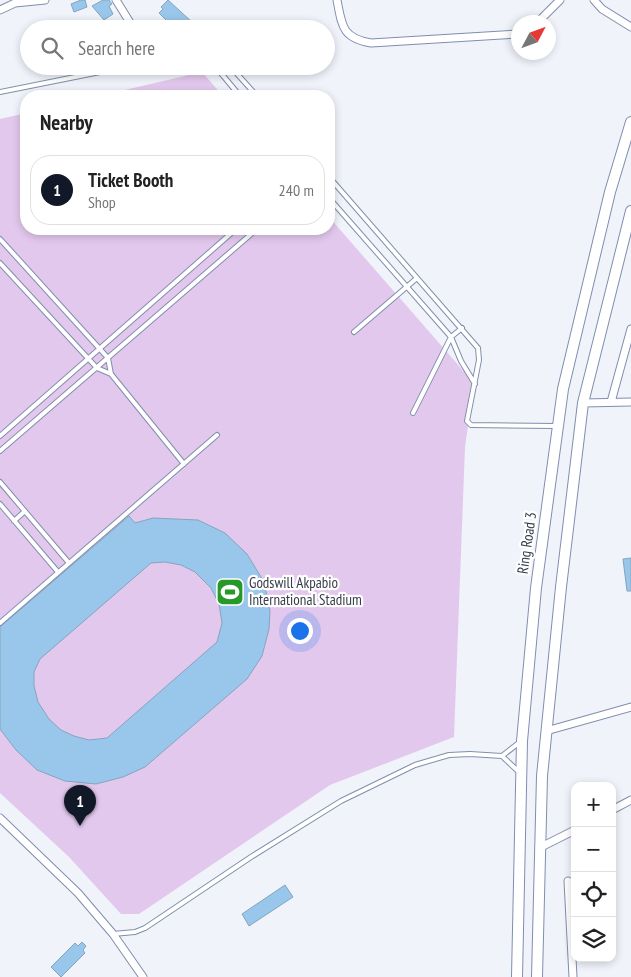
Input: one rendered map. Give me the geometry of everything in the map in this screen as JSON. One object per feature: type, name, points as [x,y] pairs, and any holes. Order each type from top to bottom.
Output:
[{"type":"main road","name":"Ring Road 3","points":[[516,977],[520,774],[536,588],[563,389],[608,201],[631,122]]},
{"type":"main road","points":[[538,977],[539,848],[542,776],[583,403],[631,211]]},
{"type":"street","points":[[0,10],[15,2],[45,0]]},
{"type":"street","points":[[116,0],[128,20]]},
{"type":"street","points":[[337,0],[342,25],[348,35],[357,41],[371,43],[511,34]]},
{"type":"street","points":[[545,15],[560,0]]},
{"type":"street","points":[[594,0],[602,9],[631,27]]},
{"type":"street","points":[[611,402],[631,329]]},
{"type":"street","points":[[583,403],[631,402]]},
{"type":"street","points":[[546,731],[631,707]]},
{"type":"street","points":[[616,808],[631,800]]},
{"type":"street","points":[[0,818],[64,879],[113,934],[142,977]]},
{"type":"street","points":[[539,848],[571,832]]},
{"type":"street","points":[[568,881],[573,977]]},
{"type":"street","points":[[131,977],[135,968]]},
{"type":"lane","points":[[0,92],[85,75]]},
{"type":"lane","points":[[222,75],[235,90]]},
{"type":"lane","points":[[238,75],[252,90]]},
{"type":"lane","points":[[335,184],[478,348],[479,360],[467,420],[471,425],[558,426]]},
{"type":"lane","points":[[335,205],[451,337],[461,361],[474,384]]},
{"type":"lane","points":[[0,436],[229,235]]},
{"type":"lane","points":[[0,451],[250,235]]},
{"type":"lane","points":[[0,239],[108,358],[111,374]]},
{"type":"lane","points":[[0,263],[97,368],[111,374],[184,464]]},
{"type":"lane","points":[[354,332],[417,278]]},
{"type":"lane","points":[[413,413],[451,337],[462,328]]},
{"type":"lane","points":[[0,623],[217,435]]},
{"type":"lane","points":[[0,482],[69,563]]},
{"type":"lane","points":[[0,504],[58,572]]},
{"type":"lane","points":[[14,521],[25,511]]},
{"type":"lane","points":[[113,934],[135,932],[145,928],[341,801],[416,765],[450,755],[502,756],[522,741]]},
{"type":"lane","points":[[502,756],[520,774]]},
{"type":"shaded area","points":[[189,75],[205,75],[218,90],[125,90]]},
{"type":"shaded area","name":"Godswill Akpabio International Stadium","points":[[20,114],[20,235],[335,235],[335,224],[474,383],[465,447],[454,737],[330,785],[139,914],[121,914],[69,857],[0,793],[0,119]]},
{"type":"building","points":[[85,0],[87,7],[74,12],[71,4]]},
{"type":"building","points":[[103,0],[109,0],[112,4],[109,6],[113,14],[104,20],[92,6]]},
{"type":"building","points":[[168,0],[190,20],[166,20],[159,13],[163,9],[161,7]]},
{"type":"building","points":[[129,516],[135,523],[153,518],[198,520],[225,533],[247,554],[264,582],[270,611],[269,629],[262,656],[247,679],[145,767],[123,777],[96,784],[65,781],[37,770],[16,750],[0,729],[0,627]],"holes":[[[165,562],[181,565],[195,572],[211,588],[219,604],[222,623],[217,642],[107,738],[89,740],[61,730],[49,719],[38,702],[34,686],[34,672],[40,659],[151,563]]]},
{"type":"building","points":[[631,558],[631,591],[627,591],[623,559]]},
{"type":"building","points":[[285,885],[293,897],[249,926],[242,914]]},
{"type":"building","points":[[82,942],[86,946],[83,950],[85,953],[61,977],[51,967],[75,943],[78,946]]},
{"type":"place","name":"Godswill Akpabio International Stadium","points":[[230,592]]},
{"type":"place","name":"Ticket Booth","points":[[80,826]]}]
